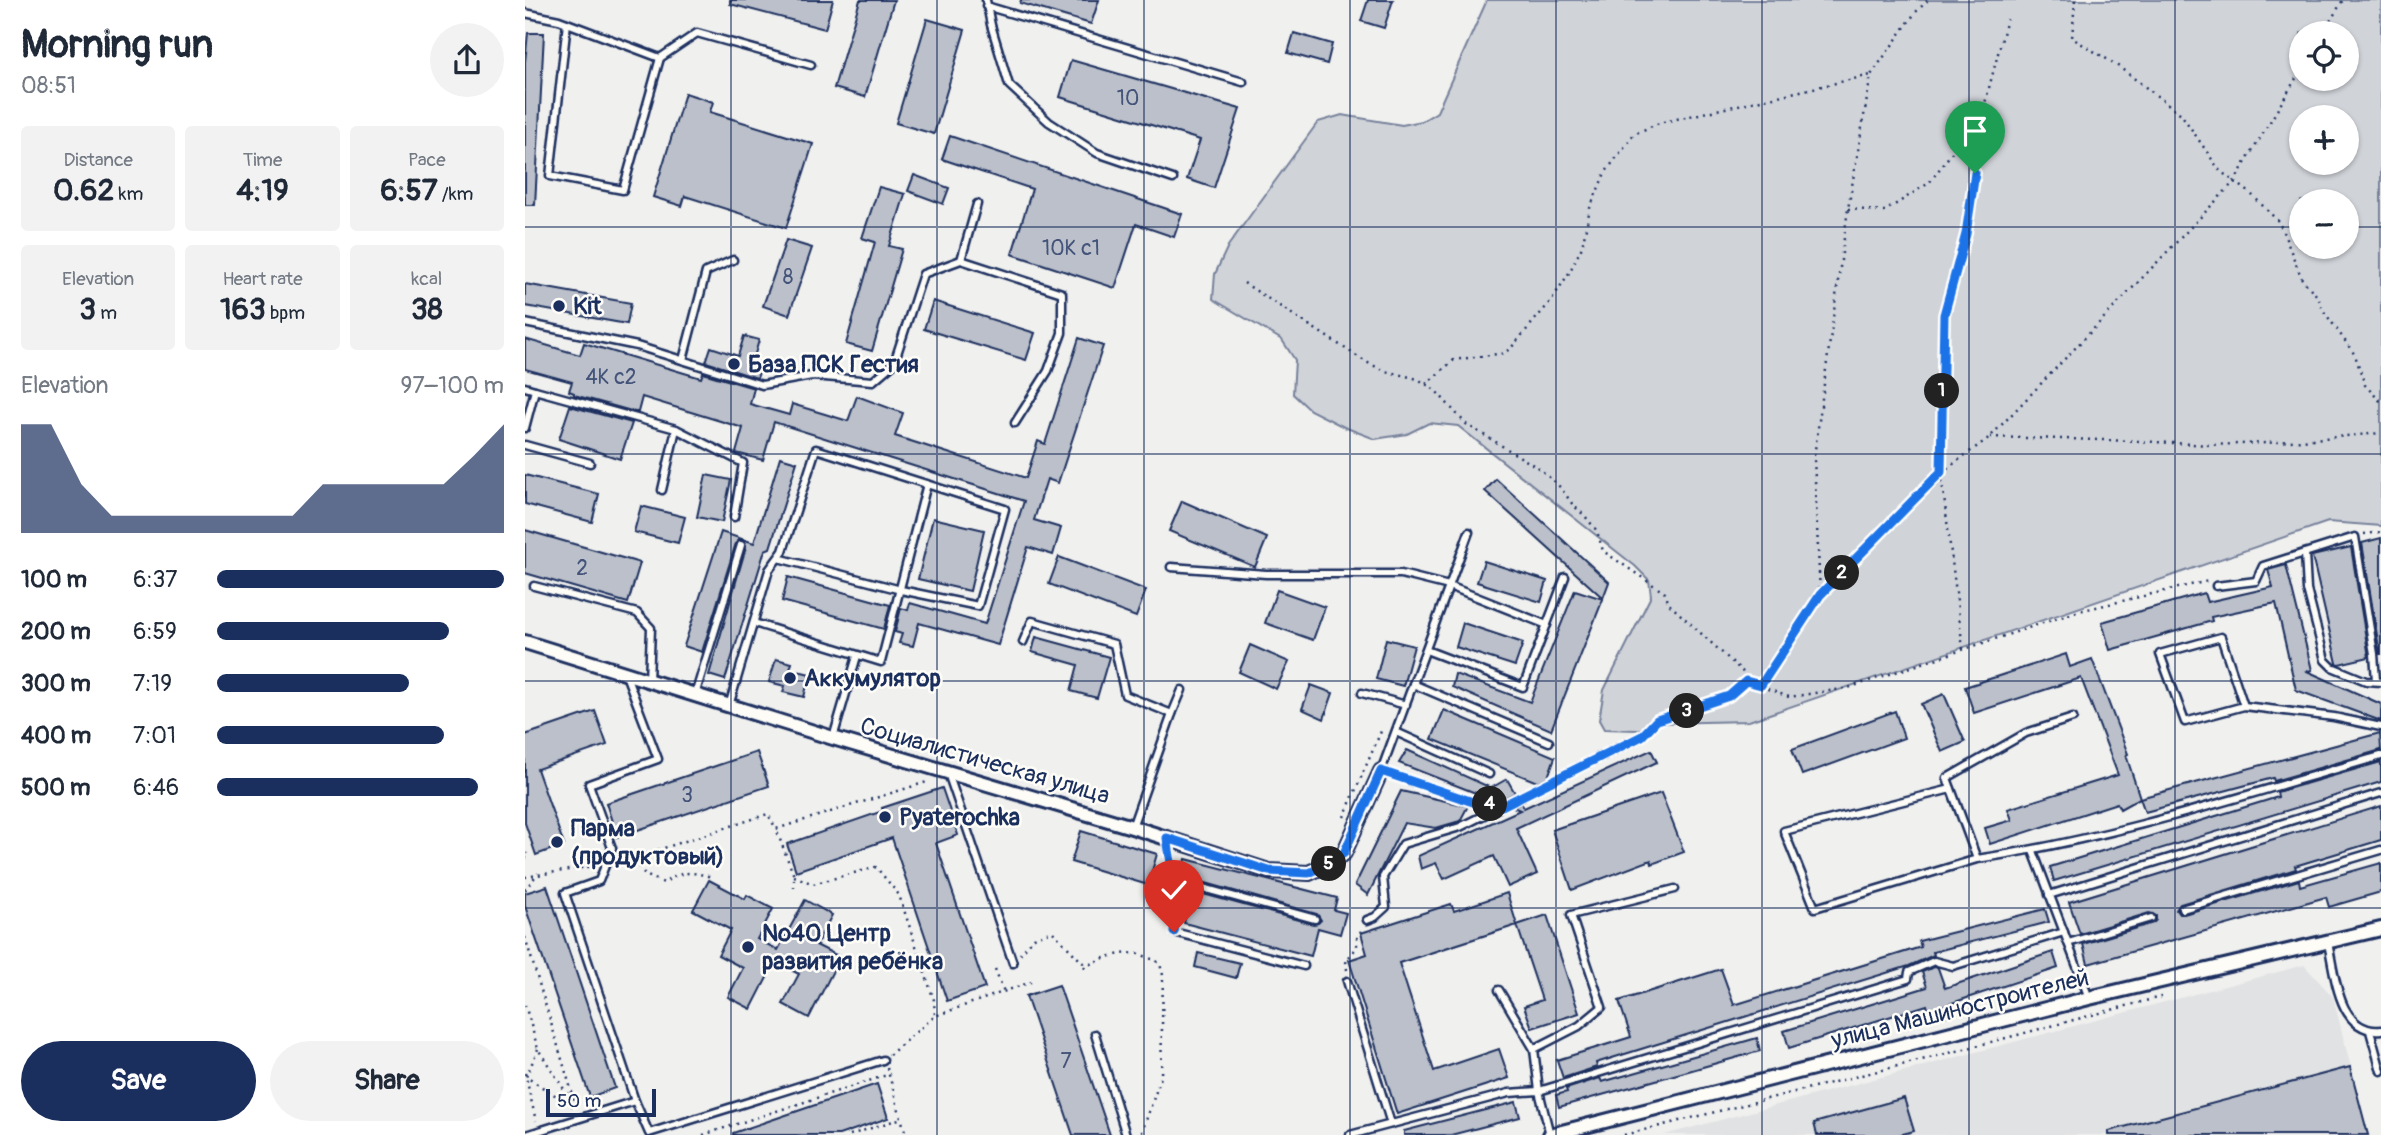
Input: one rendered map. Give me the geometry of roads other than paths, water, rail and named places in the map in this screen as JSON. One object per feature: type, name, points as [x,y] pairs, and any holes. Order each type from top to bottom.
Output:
[{"type":"street","name":"Социалистическая улица","points":[[525,642],[1269,871],[1309,873],[1344,853],[1381,771]]},
{"type":"street","name":"улица Машиностроителей","points":[[1550,1135],[2089,998],[2381,929]]},
{"type":"lane","points":[[986,3],[1243,82]]},
{"type":"lane","points":[[986,3],[1009,85],[1049,122],[1097,153],[1173,179]]},
{"type":"lane","points":[[525,13],[567,23],[660,58]]},
{"type":"lane","points":[[567,23],[550,176],[623,190],[660,58],[697,33],[811,65]]},
{"type":"lane","points":[[961,260],[977,204]]},
{"type":"lane","points":[[683,360],[706,272],[733,260]]},
{"type":"lane","points":[[525,323],[637,346],[762,385],[812,376],[873,381],[894,363],[923,274],[961,260],[1062,293],[1062,333],[1058,346],[1048,372],[1014,423]]},
{"type":"lane","points":[[525,387],[676,429],[743,463],[734,517]]},
{"type":"lane","points":[[525,428],[535,390]]},
{"type":"lane","points":[[662,490],[676,429]]},
{"type":"lane","points":[[525,445],[590,463]]},
{"type":"lane","points":[[729,706],[769,570],[783,551],[816,449],[1005,509],[978,606],[901,590],[778,558]]},
{"type":"lane","points":[[754,623],[881,662],[927,485]]},
{"type":"lane","points":[[1469,532],[1381,771],[1473,802],[1502,806]]},
{"type":"lane","points":[[2216,586],[2256,581],[2263,566],[2355,537],[2378,681],[2366,681],[2332,667],[2325,660],[2307,590],[2305,553]]},
{"type":"lane","points":[[695,695],[741,545]]},
{"type":"lane","points":[[1171,568],[1266,574],[1401,574],[1449,586],[1547,625]]},
{"type":"lane","points":[[1426,650],[1523,687],[1565,577]]},
{"type":"lane","points":[[534,586],[637,613],[651,628],[649,681]]},
{"type":"lane","points":[[1023,642],[1032,621],[1114,644],[1125,695],[1172,714]]},
{"type":"lane","points":[[2244,706],[2221,637],[2160,654],[2185,722],[2244,706],[2334,717],[2381,727]]},
{"type":"lane","points":[[833,738],[857,656]]},
{"type":"lane","points":[[625,673],[658,759],[589,784],[612,848],[599,881],[565,893],[635,1101],[649,1134],[883,1060]]},
{"type":"lane","points":[[1413,684],[1549,742]]},
{"type":"lane","points":[[1132,827],[1182,690]]},
{"type":"lane","points":[[1362,693],[1406,705]]},
{"type":"lane","points":[[1977,859],[1947,778],[2026,733],[2073,718]]},
{"type":"lane","points":[[1396,732],[1489,774]]},
{"type":"lane","points":[[1367,920],[1386,907],[1383,877],[1403,844],[1460,827],[1642,736]]},
{"type":"lane","points":[[1951,789],[1784,831],[1815,908],[1977,859],[2033,850],[2145,823],[2381,756]]},
{"type":"lane","points":[[948,773],[1013,963]]},
{"type":"lane","points":[[2049,895],[2381,793]]},
{"type":"lane","points":[[1167,838],[1173,875],[1181,882],[1315,919]]},
{"type":"lane","points":[[2033,850],[2089,998]]},
{"type":"lane","points":[[2182,909],[2381,850]]},
{"type":"lane","points":[[1181,882],[1174,932],[1304,966]]},
{"type":"lane","points":[[1534,1049],[1579,1026],[1602,1007],[1571,915],[1675,889]]},
{"type":"lane","points":[[2068,943],[2151,918]]},
{"type":"lane","points":[[1350,1135],[1509,1093],[1539,1091],[1908,979],[1909,972],[1934,961],[1953,966],[2063,932]]},
{"type":"lane","points":[[2328,943],[2346,1013],[2361,1028],[2381,1030]]},
{"type":"lane","points":[[1347,981],[1391,1124]]},
{"type":"lane","points":[[1499,990],[1534,1049],[1539,1091],[1550,1135]]},
{"type":"lane","points":[[2370,1031],[2381,1072]]},
{"type":"lane","points":[[1095,1034],[1126,1135]]},
{"type":"lane","points":[[526,1135],[635,1101]]},
{"type":"place","name":"Kit","points":[[559,306]]},
{"type":"place","name":"База ПСК Гестия","points":[[734,364]]},
{"type":"place","name":"Аккумулятор","points":[[790,678]]},
{"type":"place","name":"Pyaterochka","points":[[885,817]]},
{"type":"place","name":"Парма (продуктовый)","points":[[557,842]]},
{"type":"place","name":"№40 Центр развития ребёнка","points":[[748,947]]}]
